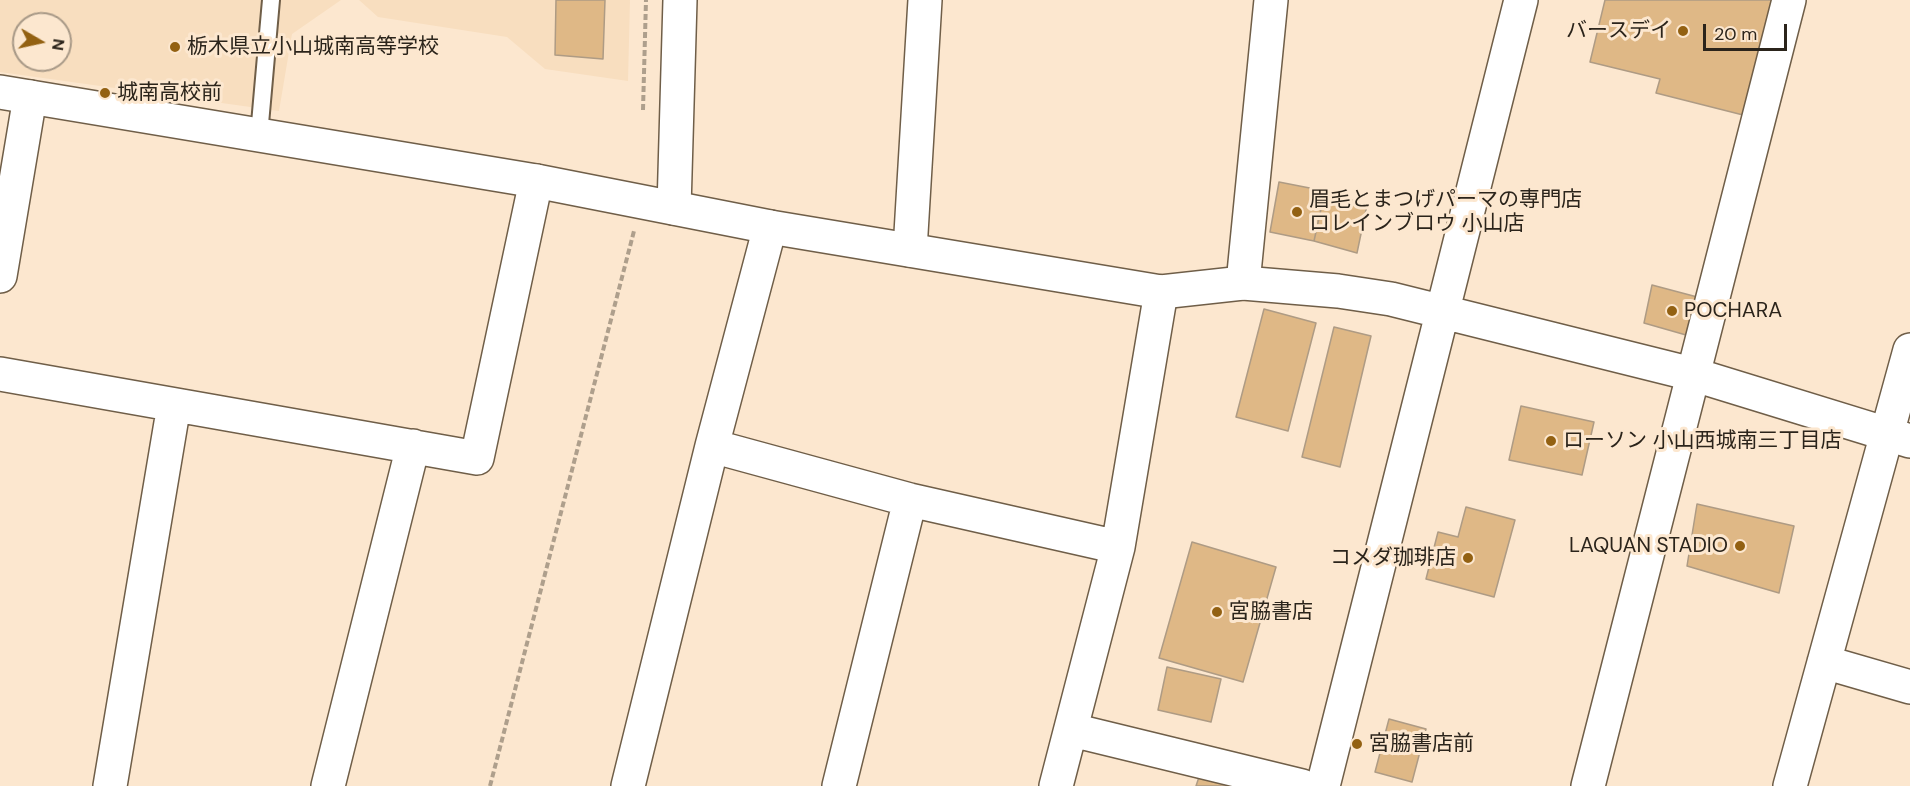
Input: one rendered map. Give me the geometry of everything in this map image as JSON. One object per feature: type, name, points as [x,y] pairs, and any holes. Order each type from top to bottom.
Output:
[{"type":"street","points":[[675,208],[680,0]]},
{"type":"street","points":[[910,250],[925,0]]},
{"type":"street","points":[[1243,283],[1271,0]]},
{"type":"street","points":[[1323,786],[1521,0]]},
{"type":"street","points":[[1588,786],[1789,0]]},
{"type":"street","points":[[0,276],[15,94],[536,181],[770,227],[1161,292],[1243,283],[1338,291],[1444,311],[1692,374],[1899,437]]},
{"type":"street","points":[[0,374],[477,458],[536,181]]},
{"type":"street","points":[[628,786],[712,447],[770,227]]},
{"type":"street","points":[[1056,786],[1118,547],[1161,292]]},
{"type":"street","points":[[1790,786],[1824,662],[1899,437],[1910,350]]},
{"type":"street","points":[[110,786],[174,405]]},
{"type":"street","points":[[328,786],[413,446]]},
{"type":"street","points":[[712,447],[910,500],[1118,547]]},
{"type":"street","points":[[839,786],[910,500]]},
{"type":"street","points":[[1824,662],[1910,687]]},
{"type":"street","points":[[1071,730],[1302,786]]},
{"type":"lane","points":[[259,135],[271,0]]},
{"type":"path","points":[[643,118],[646,0]]},
{"type":"path","points":[[490,786],[641,201]]},
{"type":"shaded area","name":"栃木県立小山城南高等学校","points":[[0,0],[341,0],[292,34],[279,111],[0,72]]},
{"type":"shaded area","name":"栃木県立小山城南高等学校","points":[[359,0],[630,0],[628,81],[545,69],[507,37],[378,17]]},
{"type":"building","points":[[556,0],[605,0],[603,59],[555,55]]},
{"type":"building","name":"バースデイ","points":[[1605,0],[1775,0],[1747,116],[1656,93],[1660,79],[1590,62]]},
{"type":"building","name":"眉毛とまつげパーマの専門店 ロレインブロウ 小山店","points":[[1279,182],[1325,191],[1314,241],[1270,232]]},
{"type":"building","points":[[1325,191],[1367,205],[1357,253],[1314,241]]},
{"type":"building","name":"POCHARA","points":[[1652,285],[1701,298],[1693,337],[1644,323]]},
{"type":"building","points":[[1264,309],[1316,323],[1288,431],[1236,417]]},
{"type":"building","points":[[1334,327],[1371,336],[1340,467],[1302,457]]},
{"type":"building","name":"ローソン 小山西城南三丁目店","points":[[1521,406],[1594,422],[1582,475],[1509,460]]},
{"type":"building","name":"LAQUAN STADIO","points":[[1697,504],[1794,526],[1779,593],[1687,566]]},
{"type":"building","name":"コメダ珈琲店","points":[[1466,507],[1515,520],[1494,597],[1426,579],[1438,532],[1458,537]]},
{"type":"building","name":"宮脇書店","points":[[1192,542],[1276,567],[1243,682],[1159,658]]},
{"type":"building","points":[[1167,667],[1221,679],[1211,722],[1158,710]]},
{"type":"building","points":[[1389,719],[1426,729],[1412,782],[1375,772]]},
{"type":"building","points":[[1199,777],[1234,786],[1196,786]]},
{"type":"place","name":"バースデイ","points":[[1683,31]]},
{"type":"place","name":"栃木県立小山城南高等学校","points":[[175,47]]},
{"type":"place","name":"城南高校前","points":[[105,93]]},
{"type":"place","name":"眉毛とまつげパーマの専門店 ロレインブロウ 小山店","points":[[1297,212]]},
{"type":"place","name":"POCHARA","points":[[1672,311]]},
{"type":"place","name":"ローソン 小山西城南三丁目店","points":[[1551,441]]},
{"type":"place","name":"LAQUAN STADIO","points":[[1740,546]]},
{"type":"place","name":"コメダ珈琲店","points":[[1468,558]]},
{"type":"place","name":"宮脇書店","points":[[1217,612]]},
{"type":"place","name":"宮脇書店前","points":[[1357,744]]}]
